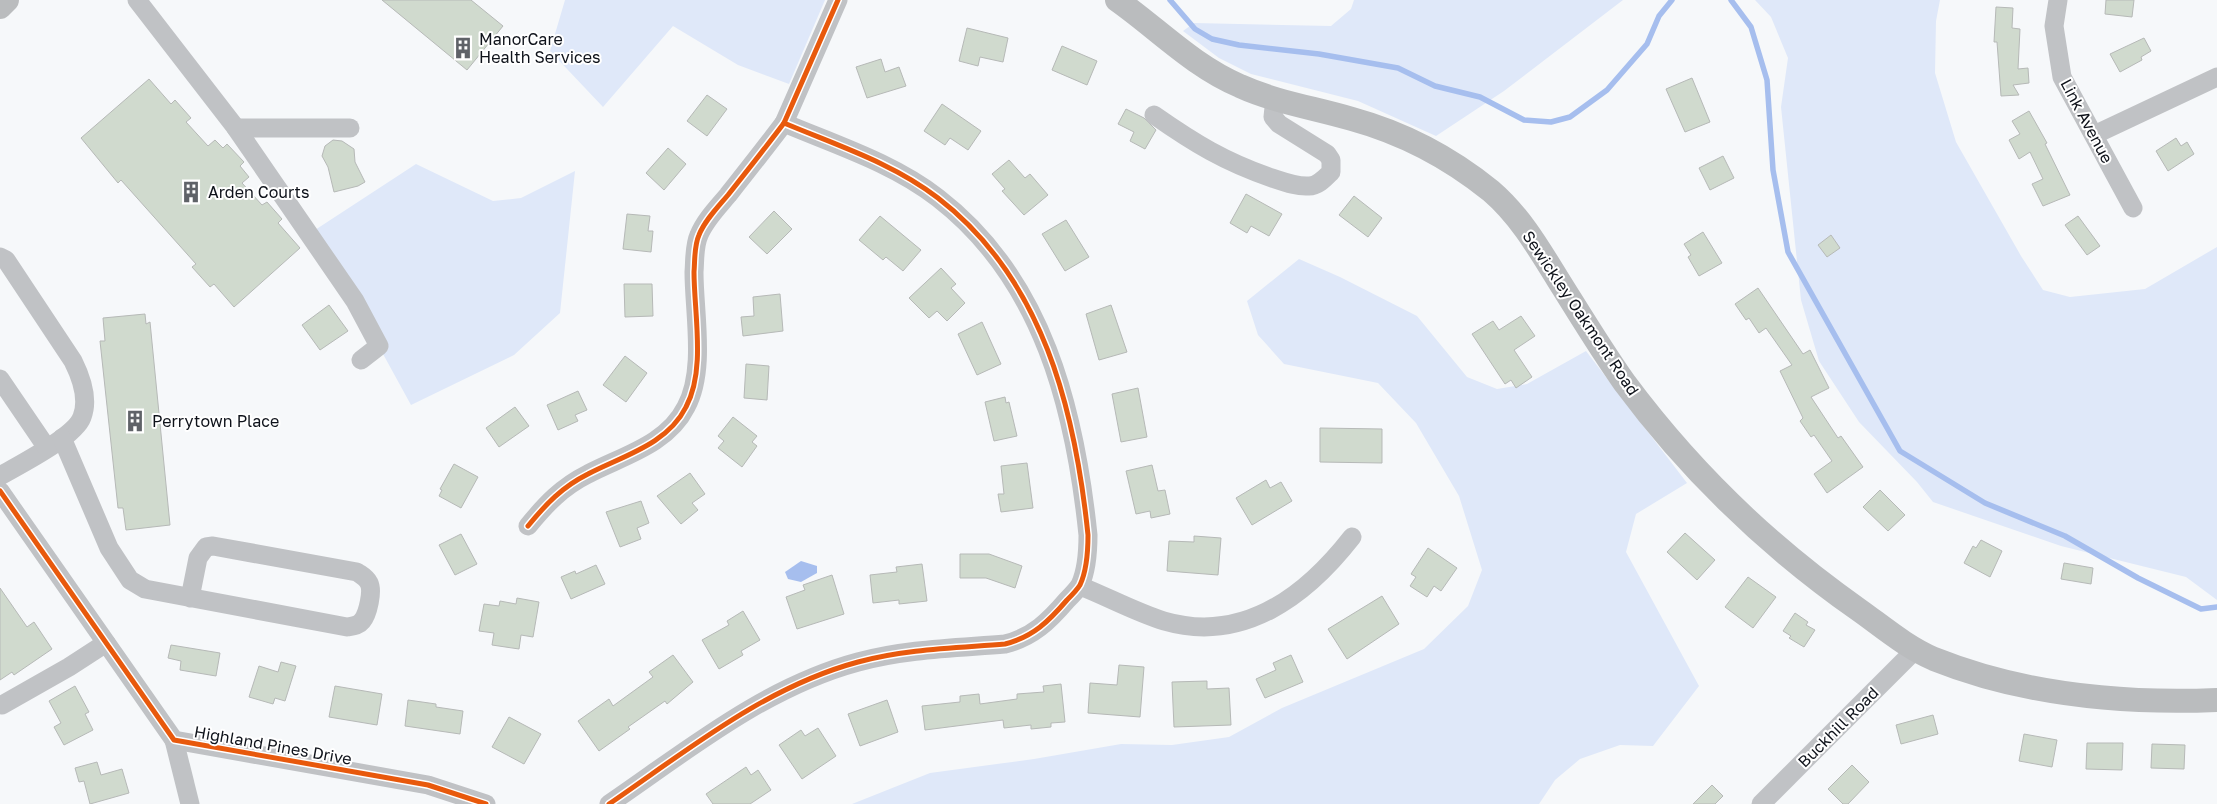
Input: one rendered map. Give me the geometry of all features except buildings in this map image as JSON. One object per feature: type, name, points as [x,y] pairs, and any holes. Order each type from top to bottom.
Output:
[{"type":"main road","name":"Sewickley Oakmont Road","points":[[1117,0],[1203,67],[1239,86],[1356,120],[1401,136],[1441,155],[1496,196],[1527,231],[1598,344],[1626,384],[1701,475],[1725,501],[1779,549],[1828,589],[1915,650],[1986,676],[2072,695],[2131,700],[2217,700]]},
{"type":"street","points":[[137,0],[236,128],[355,301],[379,345],[377,350],[361,360]]},
{"type":"street","points":[[528,526],[548,500],[586,475],[659,439],[686,408],[694,388],[696,365],[694,286],[695,256],[699,235],[713,213],[784,123],[838,0]]},
{"type":"street","name":"Link Avenue","points":[[2058,0],[2054,26],[2062,77],[2132,208]]},
{"type":"street","points":[[2094,135],[2217,78]]},
{"type":"street","points":[[1154,115],[1200,147],[1242,167],[1289,183],[1311,186],[1322,181],[1331,172],[1331,160],[1327,154],[1279,124],[1273,117],[1275,98]]},
{"type":"street","points":[[609,804],[752,708],[805,679],[859,662],[897,654],[1005,644],[1020,640],[1047,623],[1080,586],[1088,551],[1088,535],[1073,438],[1046,341],[1022,294],[983,242],[938,198],[882,165],[784,123]]},
{"type":"street","points":[[236,128],[350,128]]},
{"type":"street","points":[[0,257],[6,260],[78,371],[85,400],[82,418],[72,430],[55,443],[0,476]]},
{"type":"street","points":[[0,379],[55,443],[109,548],[130,580],[145,589],[190,598],[347,627],[356,626],[365,616],[370,592],[369,583],[356,572],[213,546],[206,547],[198,558],[190,598]]},
{"type":"street","name":"Highland Pines Drive","points":[[0,491],[174,740],[428,785],[486,804]]},
{"type":"street","points":[[1080,586],[1142,614],[1165,622],[1190,627],[1212,627],[1241,623],[1261,615],[1296,594],[1323,572],[1352,537]]},
{"type":"street","points":[[2,705],[69,667],[106,643]]},
{"type":"street","name":"Buckhill Road","points":[[1762,804],[1915,650]]},
{"type":"street","points":[[174,740],[190,804]]},
{"type":"shaded area","points":[[565,0],[825,0],[789,84],[738,65],[673,26],[603,107],[550,51]]},
{"type":"shaded area","points":[[1354,0],[1623,0],[1504,91],[1436,136],[1358,101],[1251,74],[1219,58],[1183,31],[1194,23],[1331,26],[1351,9]]},
{"type":"shaded area","points":[[1755,0],[1940,0],[1936,21],[1935,73],[1956,142],[2021,256],[2043,290],[2070,297],[2145,289],[2217,247],[2217,600],[2186,577],[2061,546],[1933,502],[1917,482],[1859,422],[1819,361],[1801,300],[1781,107],[1788,58],[1771,17]]},
{"type":"shaded area","points":[[416,164],[493,201],[521,198],[575,171],[560,313],[514,355],[411,405],[315,230]]},
{"type":"shaded area","points":[[1299,259],[1340,277],[1417,316],[1467,377],[1497,389],[1527,384],[1586,351],[1687,483],[1636,514],[1626,552],[1699,686],[1653,746],[1620,745],[1580,759],[1555,780],[1539,804],[852,804],[930,773],[1034,759],[1121,744],[1172,745],[1229,737],[1282,708],[1424,649],[1468,606],[1482,570],[1459,496],[1416,423],[1378,383],[1284,364],[1258,335],[1247,301]]},
{"type":"water","points":[[801,561],[817,566],[817,573],[801,582],[788,579],[785,572]]},
{"type":"waterway","points":[[1170,0],[1195,29],[1212,39],[1239,45],[1319,54],[1398,68],[1435,86],[1480,97],[1524,120],[1551,122],[1570,117],[1607,90],[1647,44],[1659,16],[1672,0]]},
{"type":"waterway","points":[[1731,0],[1751,27],[1767,80],[1773,170],[1788,252],[1900,451],[1985,503],[2065,536],[2138,578],[2201,609],[2217,607]]},
{"type":"cycle path","points":[[609,804],[728,722],[791,687],[824,673],[858,662],[894,654],[1005,644],[1024,637],[1032,633],[1054,615],[1079,587],[1086,567],[1088,535],[1082,488],[1063,394],[1048,350],[1028,307],[1004,267],[974,231],[938,198],[921,186],[864,156],[784,123],[838,0]]},
{"type":"cycle path","points":[[528,526],[562,490],[588,474],[643,448],[656,440],[678,420],[686,407],[696,376],[698,341],[694,272],[697,239],[708,219],[784,123]]},
{"type":"cycle path","points":[[0,491],[174,740],[428,785],[486,804]]},
{"type":"place","name":"ManorCare Health Services","points":[[463,48]]},
{"type":"place","name":"Arden Courts","points":[[191,192]]},
{"type":"place","name":"Perrytown Place","points":[[135,421]]}]
